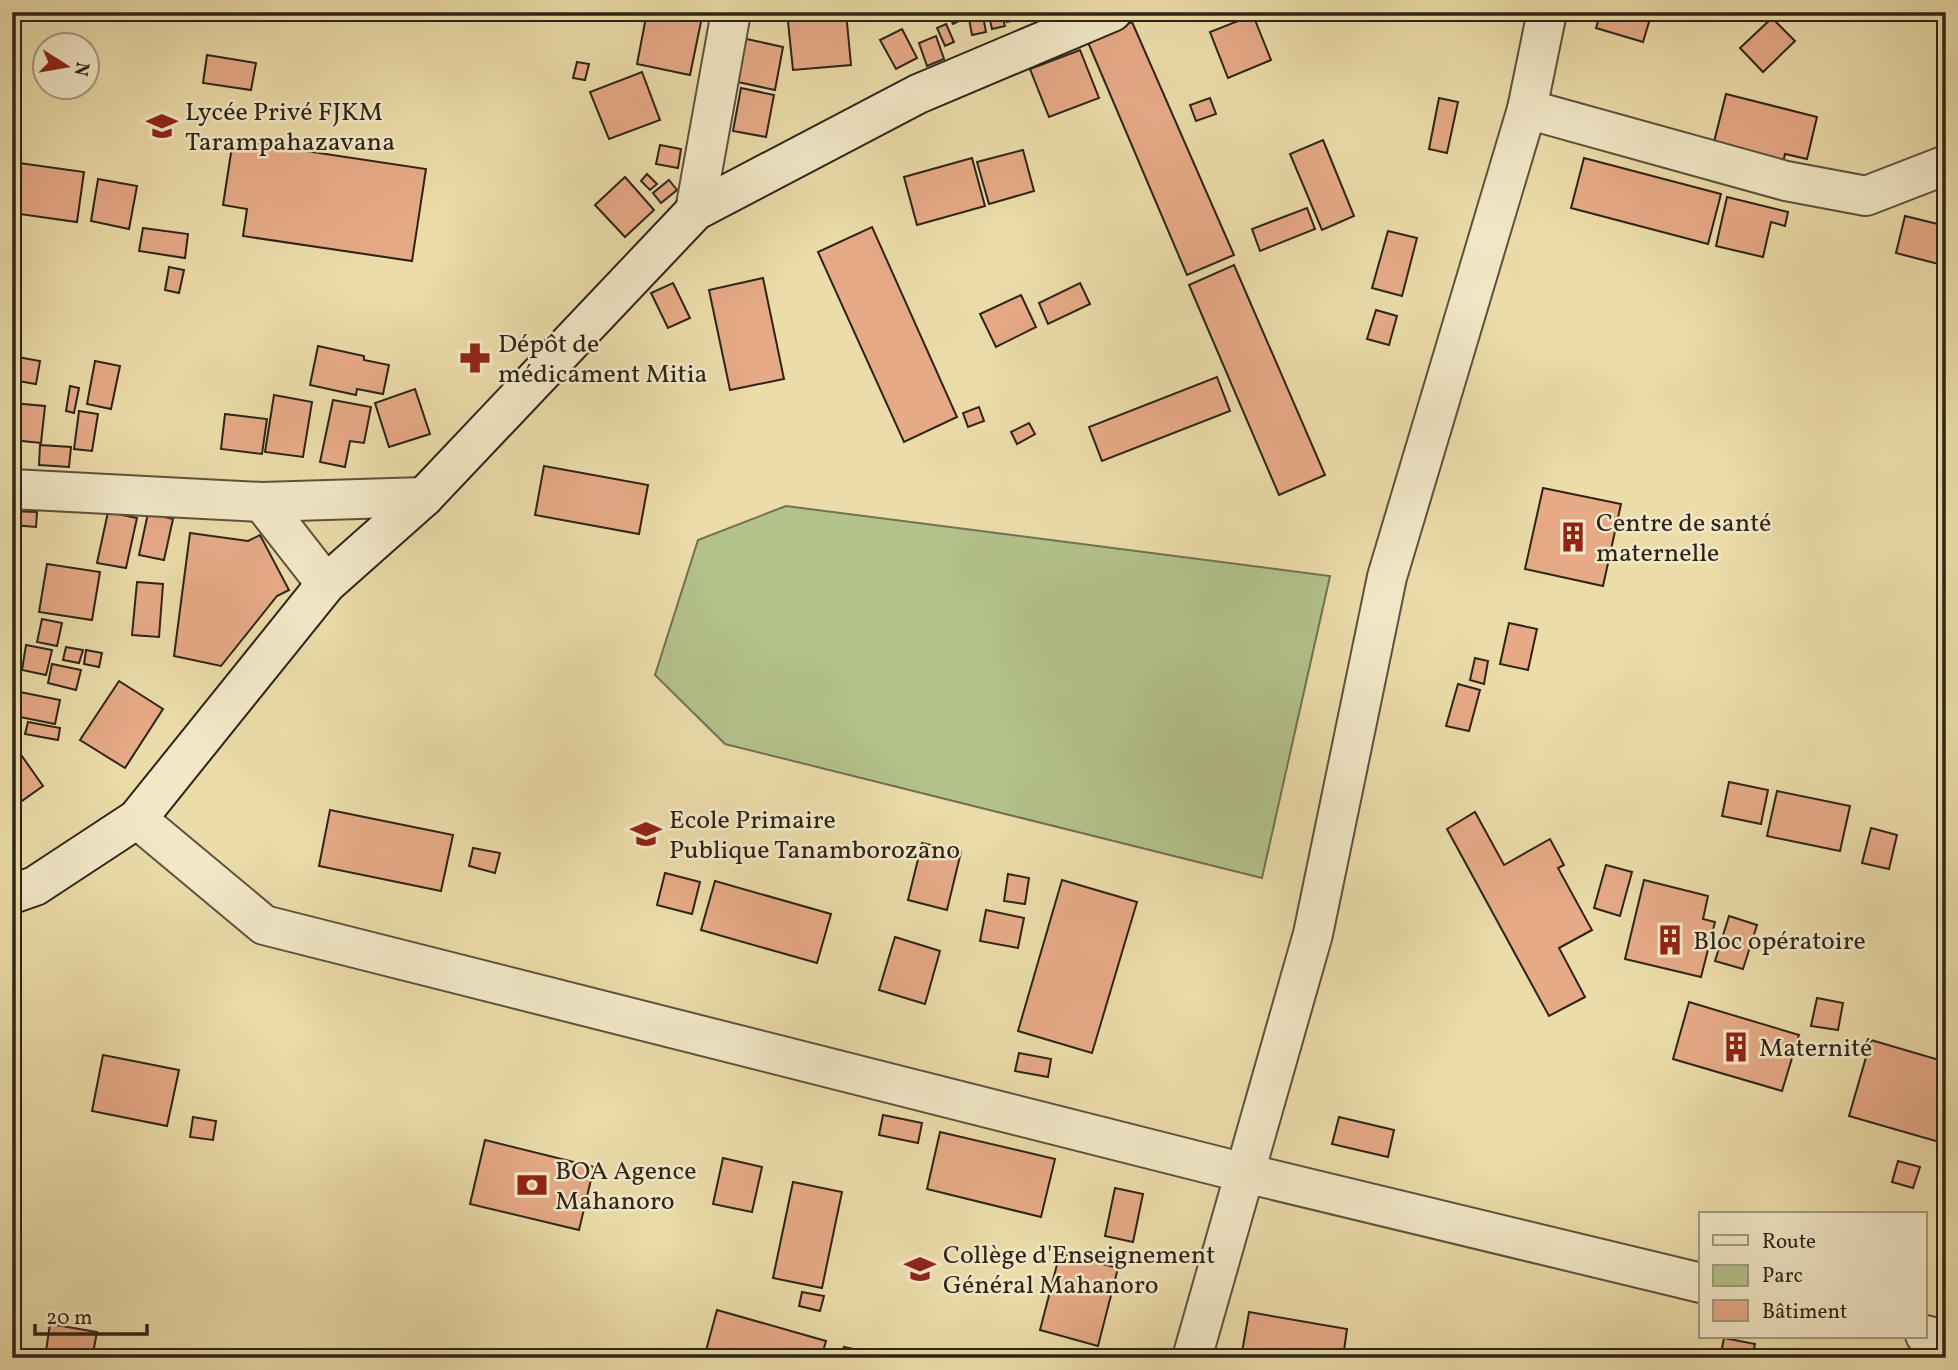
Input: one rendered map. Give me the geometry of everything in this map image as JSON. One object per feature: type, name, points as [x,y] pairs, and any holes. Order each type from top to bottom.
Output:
[{"type":"street","points":[[695,211],[731,12]]},
{"type":"street","points":[[12,894],[35,886],[137,818],[326,584],[424,497],[695,211],[918,94],[1112,12]]},
{"type":"street","points":[[1192,1358],[1313,934],[1387,577],[1527,109],[1547,12]]},
{"type":"street","points":[[1527,109],[1786,181],[1866,196],[1946,165]]},
{"type":"street","points":[[12,489],[262,502],[424,497]]},
{"type":"street","points":[[262,502],[326,584]]},
{"type":"street","points":[[137,818],[264,925],[1245,1172],[1699,1283]]},
{"type":"street","points":[[1926,1335],[1946,1340]]},
{"type":"green space","points":[[786,506],[1330,576],[1262,878],[725,744],[655,675],[698,540]]},
{"type":"building","points":[[647,12],[703,12],[690,75],[637,64]]},
{"type":"building","points":[[787,12],[846,12],[851,65],[793,70]]},
{"type":"building","points":[[947,12],[962,12],[965,18],[953,24]]},
{"type":"building","points":[[988,12],[1001,12],[1005,26],[992,29]]},
{"type":"building","points":[[1005,12],[1019,12],[1020,19],[1007,22]]},
{"type":"building","points":[[1601,12],[1652,12],[1643,42],[1596,28]]},
{"type":"building","points":[[1253,15],[1271,60],[1228,78],[1210,32]]},
{"type":"building","points":[[983,16],[986,32],[972,35],[969,19]]},
{"type":"building","points":[[1772,18],[1795,41],[1763,72],[1740,48]]},
{"type":"building","points":[[1132,22],[1234,255],[1187,275],[1087,40]]},
{"type":"building","points":[[946,24],[954,42],[945,46],[937,28]]},
{"type":"building","points":[[902,29],[917,58],[896,69],[880,40]]},
{"type":"building","points":[[936,36],[944,59],[927,66],[919,43]]},
{"type":"building","points":[[742,38],[783,47],[775,90],[733,81]]},
{"type":"building","points":[[1080,50],[1099,98],[1049,117],[1030,69]]},
{"type":"building","points":[[207,55],[256,63],[251,90],[203,83]]},
{"type":"building","points":[[577,62],[589,64],[585,80],[573,78]]},
{"type":"building","points":[[642,72],[660,120],[609,139],[590,92]]},
{"type":"building","points":[[741,88],[774,95],[766,137],[733,131]]},
{"type":"building","points":[[1726,94],[1817,117],[1807,159],[1785,154],[1782,168],[1712,150]]},
{"type":"building","points":[[1210,98],[1216,114],[1196,121],[1190,105]]},
{"type":"building","points":[[1439,98],[1458,102],[1447,153],[1429,149]]},
{"type":"building","points":[[233,140],[426,169],[412,261],[243,236],[247,209],[223,205]]},
{"type":"building","points":[[1323,140],[1354,216],[1322,230],[1290,154]]},
{"type":"building","points":[[660,145],[681,149],[678,168],[656,164]]},
{"type":"building","points":[[1023,150],[1034,191],[989,204],[977,162]]},
{"type":"building","points":[[972,158],[985,206],[917,225],[904,177]]},
{"type":"building","points":[[1584,158],[1721,194],[1708,244],[1571,208]]},
{"type":"building","points":[[12,162],[84,172],[77,222],[12,213]]},
{"type":"building","points":[[647,174],[657,184],[650,190],[641,181]]},
{"type":"building","points":[[625,177],[654,210],[625,237],[595,205]]},
{"type":"building","points":[[98,179],[137,186],[129,229],[91,221]]},
{"type":"building","points":[[669,180],[677,190],[661,203],[653,193]]},
{"type":"building","points":[[1727,197],[1788,212],[1785,226],[1771,222],[1763,257],[1716,246]]},
{"type":"building","points":[[1307,208],[1315,229],[1260,251],[1252,229]]},
{"type":"building","points":[[1905,216],[1946,226],[1946,266],[1896,253]]},
{"type":"building","points":[[872,227],[957,417],[904,442],[818,252]]},
{"type":"building","points":[[143,228],[188,234],[185,258],[139,251]]},
{"type":"building","points":[[1388,231],[1417,238],[1402,296],[1372,288]]},
{"type":"building","points":[[1234,265],[1325,475],[1279,495],[1189,285]]},
{"type":"building","points":[[169,267],[184,270],[179,293],[165,290]]},
{"type":"building","points":[[763,278],[784,379],[730,390],[709,290]]},
{"type":"building","points":[[673,283],[690,318],[668,328],[651,293]]},
{"type":"building","points":[[1080,283],[1090,304],[1048,324],[1039,303]]},
{"type":"building","points":[[1021,295],[1036,327],[996,347],[980,314]]},
{"type":"building","points":[[1376,310],[1397,316],[1389,345],[1367,339]]},
{"type":"building","points":[[318,346],[364,356],[364,360],[389,365],[383,394],[357,389],[356,395],[310,385]]},
{"type":"building","points":[[12,356],[40,361],[36,384],[12,380]]},
{"type":"building","points":[[95,361],[120,366],[111,409],[87,404]]},
{"type":"building","points":[[1217,377],[1230,411],[1102,461],[1089,427]]},
{"type":"building","points":[[70,386],[79,388],[74,413],[66,411]]},
{"type":"building","points":[[415,389],[430,434],[389,447],[375,403]]},
{"type":"building","points":[[274,395],[312,402],[303,457],[265,452]]},
{"type":"building","points":[[333,400],[371,407],[364,443],[350,441],[345,467],[320,462]]},
{"type":"building","points":[[12,403],[45,406],[41,443],[12,440]]},
{"type":"building","points":[[979,407],[984,421],[968,427],[963,413]]},
{"type":"building","points":[[79,411],[98,414],[92,451],[74,449]]},
{"type":"building","points":[[225,414],[267,419],[262,454],[221,449]]},
{"type":"building","points":[[1029,423],[1035,434],[1017,444],[1011,432]]},
{"type":"building","points":[[40,445],[71,447],[69,467],[39,465]]},
{"type":"building","points":[[544,466],[648,485],[639,534],[535,515]]},
{"type":"building","name":"Centre de santé maternelle","points":[[1543,488],[1621,504],[1603,586],[1525,569]]},
{"type":"building","points":[[12,511],[37,512],[36,527],[12,525]]},
{"type":"building","points":[[108,512],[137,518],[126,568],[97,563]]},
{"type":"building","points":[[148,513],[173,519],[164,560],[139,555]]},
{"type":"building","points":[[190,533],[248,541],[260,535],[289,590],[277,596],[221,666],[174,656]]},
{"type":"building","points":[[47,564],[100,572],[92,620],[39,612]]},
{"type":"building","points":[[137,582],[163,584],[159,637],[132,635]]},
{"type":"building","points":[[42,619],[62,623],[57,646],[37,642]]},
{"type":"building","points":[[1509,623],[1537,629],[1528,670],[1500,664]]},
{"type":"building","points":[[26,645],[52,650],[46,675],[22,670]]},
{"type":"building","points":[[66,647],[83,650],[79,663],[63,660]]},
{"type":"building","points":[[86,650],[102,653],[99,667],[84,664]]},
{"type":"building","points":[[1475,658],[1488,661],[1484,684],[1470,680]]},
{"type":"building","points":[[52,664],[81,670],[76,690],[48,683]]},
{"type":"building","points":[[119,681],[163,709],[125,768],[80,740]]},
{"type":"building","points":[[1458,684],[1480,690],[1469,731],[1446,726]]},
{"type":"building","points":[[20,692],[60,700],[55,724],[15,716]]},
{"type":"building","points":[[28,722],[60,728],[58,740],[25,734]]},
{"type":"building","points":[[12,742],[43,786],[12,808]]},
{"type":"building","points":[[1729,782],[1768,790],[1761,824],[1722,816]]},
{"type":"building","points":[[1777,791],[1850,806],[1840,851],[1767,836]]},
{"type":"building","points":[[330,810],[453,835],[441,891],[319,866]]},
{"type":"building","points":[[1475,812],[1504,865],[1550,839],[1564,865],[1558,868],[1592,930],[1559,948],[1585,997],[1549,1016],[1447,829]]},
{"type":"building","points":[[1871,828],[1897,835],[1889,869],[1862,863]]},
{"type":"building","points":[[922,843],[961,852],[947,910],[908,900]]},
{"type":"building","points":[[473,848],[500,853],[495,873],[469,866]]},
{"type":"building","points":[[1606,865],[1632,872],[1620,916],[1594,908]]},
{"type":"building","points":[[665,873],[700,882],[692,914],[657,905]]},
{"type":"building","points":[[1008,874],[1029,878],[1025,904],[1004,901]]},
{"type":"building","points":[[1062,880],[1137,902],[1092,1053],[1018,1031]]},
{"type":"building","name":"Bloc opératoire","points":[[1644,880],[1708,896],[1703,919],[1715,922],[1701,977],[1625,959]]},
{"type":"building","points":[[715,881],[831,914],[817,963],[701,930]]},
{"type":"building","points":[[986,910],[1024,918],[1018,948],[980,941]]},
{"type":"building","points":[[1729,916],[1757,925],[1743,969],[1715,961]]},
{"type":"building","points":[[895,937],[940,951],[925,1004],[879,990]]},
{"type":"building","points":[[1817,998],[1843,1003],[1838,1030],[1811,1026]]},
{"type":"building","name":"Maternité","points":[[1689,1002],[1799,1035],[1782,1091],[1673,1059]]},
{"type":"building","points":[[1871,1040],[1946,1062],[1946,1144],[1849,1116]]},
{"type":"building","points":[[1019,1053],[1051,1059],[1048,1077],[1015,1071]]},
{"type":"building","points":[[103,1055],[179,1070],[167,1126],[92,1111]]},
{"type":"building","points":[[883,1115],[922,1123],[918,1143],[879,1135]]},
{"type":"building","points":[[193,1117],[216,1121],[213,1140],[190,1137]]},
{"type":"building","points":[[1339,1117],[1394,1130],[1388,1157],[1332,1144]]},
{"type":"building","points":[[940,1132],[1055,1159],[1041,1217],[927,1189]]},
{"type":"building","name":"BOA Agence Mahanoro","points":[[485,1140],[594,1167],[579,1230],[470,1204]]},
{"type":"building","points":[[723,1158],[762,1167],[752,1212],[713,1204]]},
{"type":"building","points":[[1898,1161],[1920,1167],[1913,1188],[1892,1182]]},
{"type":"building","points":[[793,1182],[842,1192],[822,1288],[773,1278]]},
{"type":"building","points":[[1115,1188],[1143,1194],[1133,1242],[1105,1236]]},
{"type":"building","points":[[1060,1253],[1118,1268],[1098,1346],[1040,1330]]},
{"type":"building","points":[[802,1292],[824,1296],[820,1311],[799,1306]]},
{"type":"building","points":[[717,1310],[826,1341],[821,1358],[704,1358]]},
{"type":"building","points":[[1249,1312],[1347,1329],[1343,1358],[1241,1358]]},
{"type":"building","points":[[50,1324],[97,1332],[92,1358],[46,1351]]},
{"type":"building","points":[[1724,1338],[1755,1344],[1752,1358],[1720,1358]]},
{"type":"building","points":[[844,1347],[894,1358],[842,1358]]},
{"type":"place","name":"Lycée Privé FJKM Tarampahazavana","points":[[162,126]]},
{"type":"place","name":"Dépôt de médicament Mitia","points":[[475,358]]},
{"type":"place","name":"Centre de santé maternelle","points":[[1573,537]]},
{"type":"place","name":"Ecole Primaire Publique Tanamborozano","points":[[646,834]]},
{"type":"place","name":"Bloc opératoire","points":[[1670,940]]},
{"type":"place","name":"Maternité","points":[[1736,1047]]},
{"type":"place","name":"BOA Agence Mahanoro","points":[[532,1185]]},
{"type":"place","name":"Collège d'Enseignement Général Mahanoro","points":[[920,1269]]}]
